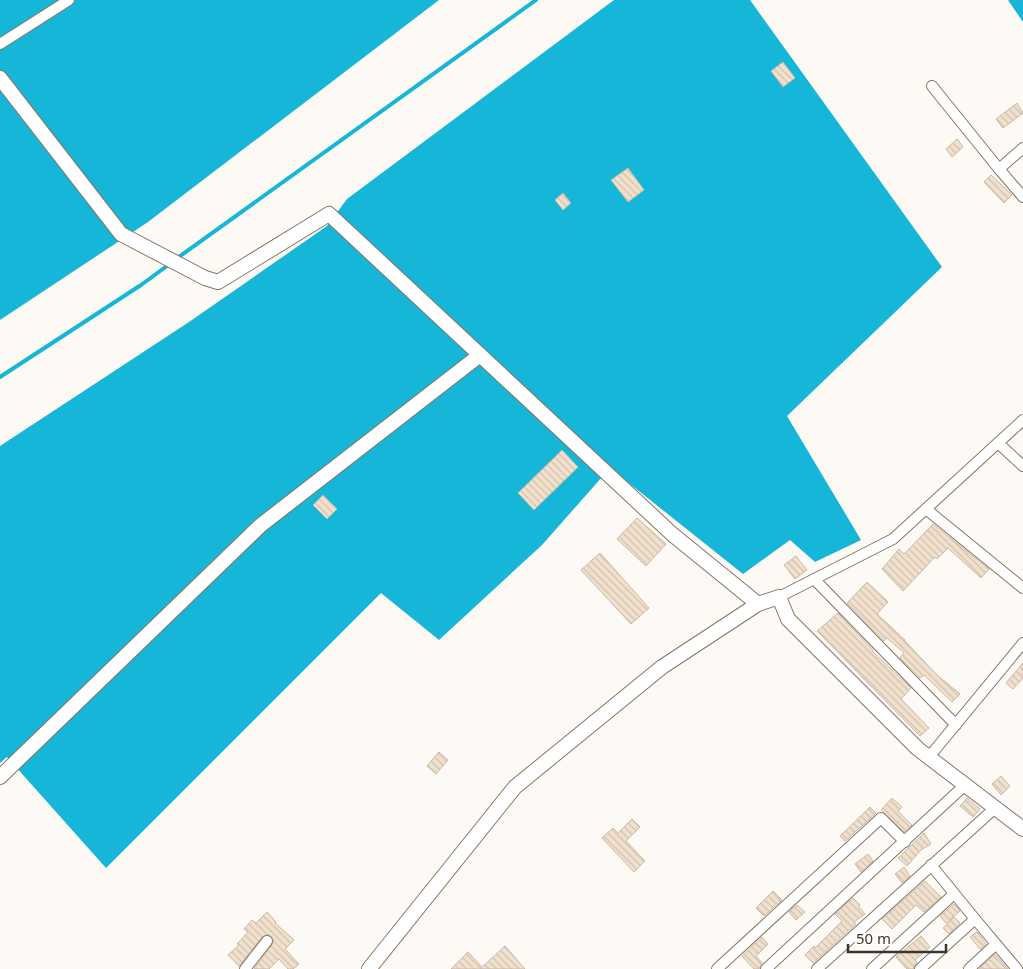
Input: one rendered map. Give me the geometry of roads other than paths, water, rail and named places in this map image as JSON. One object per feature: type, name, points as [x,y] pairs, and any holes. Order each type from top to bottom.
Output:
[{"type":"street","points":[[0,44],[69,0]]},
{"type":"street","points":[[0,78],[121,234],[205,278],[218,282],[329,214],[672,534],[758,604]]},
{"type":"street","points":[[932,86],[1023,197]]},
{"type":"street","points":[[999,169],[1023,148]]},
{"type":"street","points":[[0,777],[261,525],[480,355]]},
{"type":"street","points":[[369,969],[515,787],[662,666],[758,604],[779,597],[894,539],[1023,420]]},
{"type":"street","points":[[998,443],[1023,466]]},
{"type":"street","points":[[926,509],[1023,588]]},
{"type":"street","points":[[814,579],[956,724]]},
{"type":"street","points":[[779,597],[788,619],[918,750],[1023,829]]},
{"type":"street","points":[[929,757],[1022,645]]},
{"type":"street","points":[[766,969],[966,785]]},
{"type":"street","points":[[817,969],[994,808]]},
{"type":"street","points":[[716,969],[881,818],[905,842]]},
{"type":"street","points":[[931,865],[1017,969]]},
{"type":"street","points":[[872,969],[954,894]]},
{"type":"street","points":[[920,969],[975,919]]},
{"type":"street","points":[[245,969],[267,941]]},
{"type":"street","points":[[969,969],[996,945]]},
{"type":"water","points":[[0,0],[439,0],[148,222],[0,320]]},
{"type":"water","points":[[614,0],[750,0],[942,267],[787,416],[861,540],[815,562],[790,540],[743,574],[610,468],[542,545],[439,640],[381,593],[106,868],[7,757],[0,763],[0,446],[189,322],[327,226],[347,199]]},
{"type":"water","points":[[1008,0],[1023,0],[1023,22]]},
{"type":"waterway","points":[[176,259],[536,0]]},
{"type":"waterway","points":[[0,377],[141,285],[171,263]]}]
